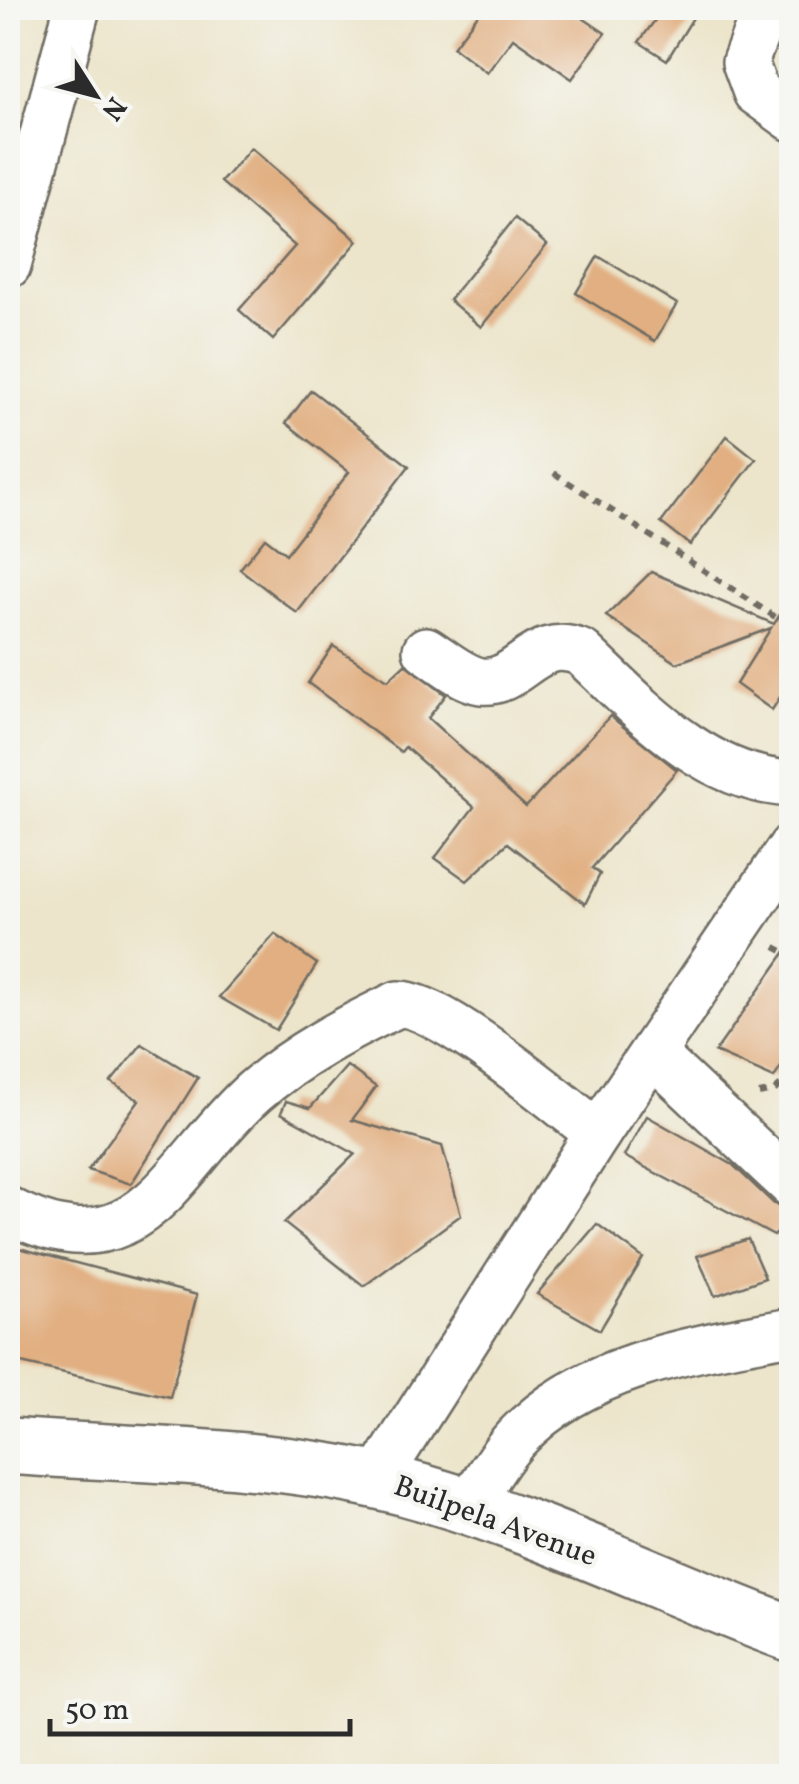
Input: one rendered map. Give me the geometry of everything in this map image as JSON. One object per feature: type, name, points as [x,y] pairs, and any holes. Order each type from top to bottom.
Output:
[{"type":"street","points":[[8,265],[77,8]]},
{"type":"street","points":[[766,8],[745,62],[756,92],[792,118]]},
{"type":"street","points":[[426,650],[472,679],[489,681],[550,648],[565,646],[582,653],[676,738],[712,762],[767,783],[792,784]]},
{"type":"street","points":[[376,1480],[598,1133],[792,846]]},
{"type":"street","points":[[8,1210],[40,1227],[73,1234],[98,1232],[136,1216],[165,1192],[254,1092],[301,1057],[398,1004],[412,1004],[470,1038],[598,1133]]},
{"type":"street","points":[[654,1054],[792,1186]]},
{"type":"street","points":[[468,1506],[516,1438],[578,1392],[620,1372],[710,1346],[792,1331]]},
{"type":"street","name":"Builpela Avenue","points":[[8,1446],[268,1466],[376,1480],[468,1506],[792,1634]]},
{"type":"path","points":[[554,473],[792,628]]},
{"type":"building","points":[[469,8],[568,8],[605,33],[572,79],[513,38],[487,73],[453,47],[478,14]]},
{"type":"building","points":[[664,8],[699,8],[667,60],[639,42]]},
{"type":"building","points":[[251,148],[358,241],[273,340],[239,310],[295,246],[221,182]]},
{"type":"building","points":[[515,218],[547,245],[481,327],[449,300]]},
{"type":"building","points":[[598,256],[677,304],[655,341],[576,293]]},
{"type":"building","points":[[311,390],[409,466],[297,613],[240,569],[265,538],[286,554],[349,472],[286,423]]},
{"type":"building","points":[[727,436],[756,459],[690,545],[661,523]]},
{"type":"building","points":[[651,572],[774,624],[792,596],[792,678],[772,710],[736,684],[771,628],[677,663],[606,616]]},
{"type":"building","points":[[333,646],[388,680],[405,664],[446,695],[428,718],[526,807],[610,716],[677,770],[592,868],[600,874],[585,904],[508,843],[467,881],[435,858],[474,807],[405,747],[401,752],[308,683]]},
{"type":"building","points":[[275,934],[317,964],[276,1030],[219,997]]},
{"type":"building","points":[[792,943],[792,1050],[774,1078],[715,1052]]},
{"type":"building","points":[[142,1044],[198,1078],[131,1184],[88,1170],[139,1100],[111,1082]]},
{"type":"building","points":[[347,1066],[376,1087],[352,1120],[442,1146],[461,1215],[364,1286],[284,1223],[355,1154],[281,1113],[286,1101],[310,1108]]},
{"type":"building","points":[[647,1116],[733,1165],[774,1204],[792,1210],[792,1217],[774,1236],[624,1156]]},
{"type":"building","points":[[597,1224],[643,1258],[600,1330],[537,1294]]},
{"type":"building","points":[[748,1239],[765,1278],[715,1296],[697,1256]]},
{"type":"building","points":[[19,1248],[197,1295],[170,1397],[8,1360],[8,1299]]}]
